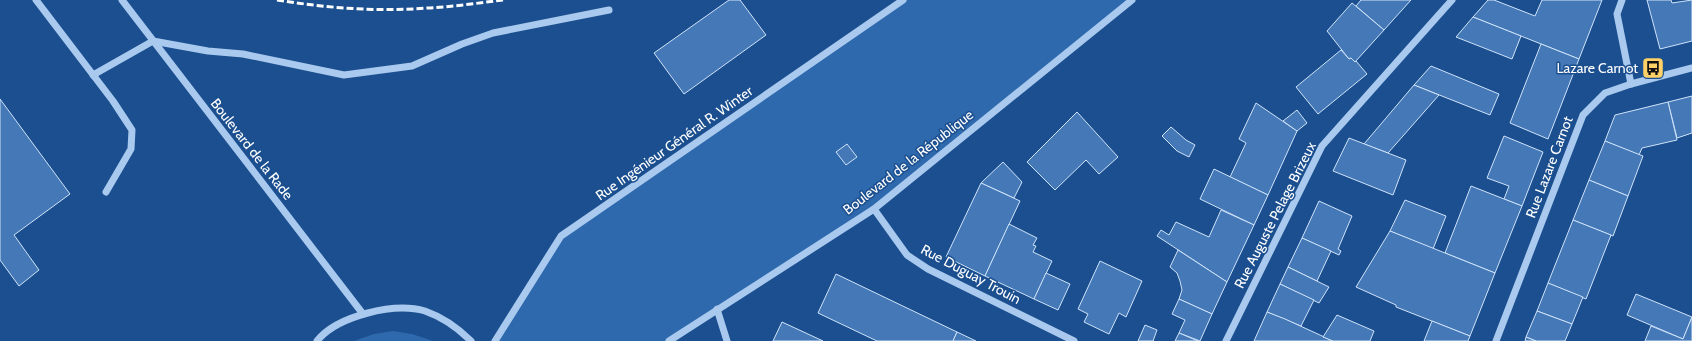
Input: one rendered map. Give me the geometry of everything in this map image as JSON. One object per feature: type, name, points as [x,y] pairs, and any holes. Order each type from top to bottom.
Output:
[{"type":"street","points":[[36,0],[113,101],[132,130],[131,149],[106,192]]},
{"type":"street","name":"Boulevard de la Rade","points":[[122,0],[363,314]]},
{"type":"street","name":"Rue Ingénieur Général R. Winter","points":[[495,341],[561,236],[904,0]]},
{"type":"street","name":"Boulevard de la République","points":[[669,341],[874,209],[1132,0]]},
{"type":"street","name":"Rue Auguste Pelage Brizeux","points":[[1226,341],[1322,146],[1452,0]]},
{"type":"street","points":[[1622,0],[1617,14],[1632,84]]},
{"type":"street","points":[[93,75],[152,41],[208,51],[243,54],[344,75],[412,66],[493,32],[609,10]]},
{"type":"street","name":"Rue Lazare Carnot","points":[[1496,341],[1583,115],[1605,93],[1692,68]]},
{"type":"street","name":"Rue Duguay Trouin","points":[[874,209],[907,255],[928,269],[1074,341]]},
{"type":"street","points":[[317,341],[340,324],[363,314],[386,309],[424,311],[444,320],[471,341]]},
{"type":"street","points":[[718,310],[727,341]]},
{"type":"shaded area","points":[[903,0],[1132,0],[874,209],[669,341],[495,341],[561,236]]},
{"type":"shaded area","points":[[393,331],[412,334],[433,341],[354,341],[374,334]]},
{"type":"building","points":[[729,0],[740,0],[766,35],[684,94],[654,53]]},
{"type":"building","points":[[1361,0],[1411,0],[1384,30],[1356,6]]},
{"type":"building","points":[[1488,0],[1494,0],[1535,16],[1542,0],[1602,0],[1579,59],[1473,17]]},
{"type":"building","points":[[1647,0],[1671,0],[1672,3],[1692,0],[1692,41],[1660,49]]},
{"type":"building","points":[[1352,3],[1384,30],[1355,62],[1351,58],[1349,59],[1327,31]]},
{"type":"building","points":[[1473,17],[1521,36],[1512,59],[1456,37]]},
{"type":"building","points":[[1541,44],[1579,59],[1548,139],[1510,123]]},
{"type":"building","points":[[1341,50],[1349,59],[1351,58],[1355,62],[1356,61],[1367,74],[1318,114],[1296,87]]},
{"type":"building","points":[[1431,66],[1499,94],[1490,115],[1414,85]]},
{"type":"building","points":[[1414,85],[1439,95],[1388,153],[1364,144]]},
{"type":"building","points":[[1692,96],[1692,133],[1677,138],[1668,102]]},
{"type":"building","points":[[0,99],[70,194],[14,235],[39,270],[19,286],[0,260]]},
{"type":"building","points":[[1668,102],[1677,140],[1642,148],[1639,155],[1605,141],[1615,115]]},
{"type":"building","points":[[1256,103],[1297,131],[1268,195],[1230,177],[1246,143],[1239,139]]},
{"type":"building","points":[[1297,110],[1307,123],[1297,131],[1283,121]]},
{"type":"building","points":[[1077,112],[1118,157],[1099,174],[1086,160],[1055,190],[1027,162]]},
{"type":"building","points":[[1171,127],[1186,140],[1195,145],[1189,157],[1177,151],[1162,136]]},
{"type":"building","points":[[1504,136],[1543,152],[1522,206],[1504,199],[1509,186],[1487,178]]},
{"type":"building","points":[[1349,138],[1406,160],[1393,195],[1333,171]]},
{"type":"building","points":[[1605,141],[1643,156],[1628,196],[1589,180]]},
{"type":"building","points":[[847,144],[857,157],[846,165],[836,152]]},
{"type":"building","points":[[1003,162],[1022,182],[1014,198],[981,183]]},
{"type":"building","points":[[1214,169],[1268,195],[1254,225],[1200,199]]},
{"type":"building","points":[[1589,180],[1628,196],[1613,236],[1573,220]]},
{"type":"building","points":[[981,183],[1020,201],[985,276],[946,257]]},
{"type":"building","points":[[1471,186],[1522,206],[1495,273],[1445,253]]},
{"type":"building","points":[[1405,200],[1446,216],[1433,249],[1390,231]]},
{"type":"building","points":[[1319,201],[1352,216],[1338,249],[1341,251],[1339,255],[1302,238]]},
{"type":"building","points":[[1221,210],[1254,225],[1227,282],[1157,236],[1161,230],[1169,235],[1176,222],[1209,237]]},
{"type":"building","points":[[1573,220],[1611,235],[1586,299],[1548,283]]},
{"type":"building","points":[[1009,224],[1037,238],[1033,245],[1036,246],[1033,252],[1052,261],[1034,299],[985,276]]},
{"type":"building","points":[[1390,231],[1495,273],[1470,336],[1396,307],[1396,305],[1356,287]]},
{"type":"building","points":[[1302,238],[1331,251],[1317,281],[1288,267]]},
{"type":"building","points":[[1178,250],[1227,282],[1212,314],[1179,299],[1182,290],[1180,281],[1177,273],[1170,267]]},
{"type":"building","points":[[1100,261],[1142,281],[1126,317],[1119,313],[1109,334],[1084,322],[1088,314],[1078,309]]},
{"type":"building","points":[[1288,267],[1329,287],[1319,303],[1280,284]]},
{"type":"building","points":[[1046,273],[1070,284],[1058,310],[1034,299]]},
{"type":"building","points":[[836,274],[957,332],[953,341],[877,341],[818,313]]},
{"type":"building","points":[[1548,283],[1583,297],[1572,324],[1537,311]]},
{"type":"building","points":[[1280,284],[1314,300],[1301,326],[1267,312]]},
{"type":"building","points":[[1636,294],[1692,317],[1683,339],[1627,315]]},
{"type":"building","points":[[1179,299],[1212,314],[1200,341],[1179,333],[1185,320],[1172,314]]},
{"type":"building","points":[[1537,311],[1572,324],[1565,341],[1536,341],[1526,337]]},
{"type":"building","points":[[1267,312],[1285,319],[1333,341],[1254,341]]},
{"type":"building","points":[[1337,315],[1374,331],[1370,341],[1333,341],[1323,337]]},
{"type":"building","points":[[1692,317],[1692,341],[1645,341],[1651,326],[1683,339]]},
{"type":"building","points":[[1432,321],[1470,336],[1468,341],[1424,341]]},
{"type":"building","points":[[782,322],[823,341],[773,341]]},
{"type":"building","points":[[1145,325],[1157,330],[1153,341],[1138,341]]},
{"type":"building","points":[[957,332],[976,341],[953,341]]},
{"type":"building","points":[[1179,333],[1198,341],[1175,341]]},
{"type":"building","points":[[1526,337],[1536,341],[1525,341]]},
{"type":"railway","points":[[277,0],[333,7],[390,10],[446,7],[503,0]]},
{"type":"place","name":"Lazare Carnot","points":[[1653,68]]}]
